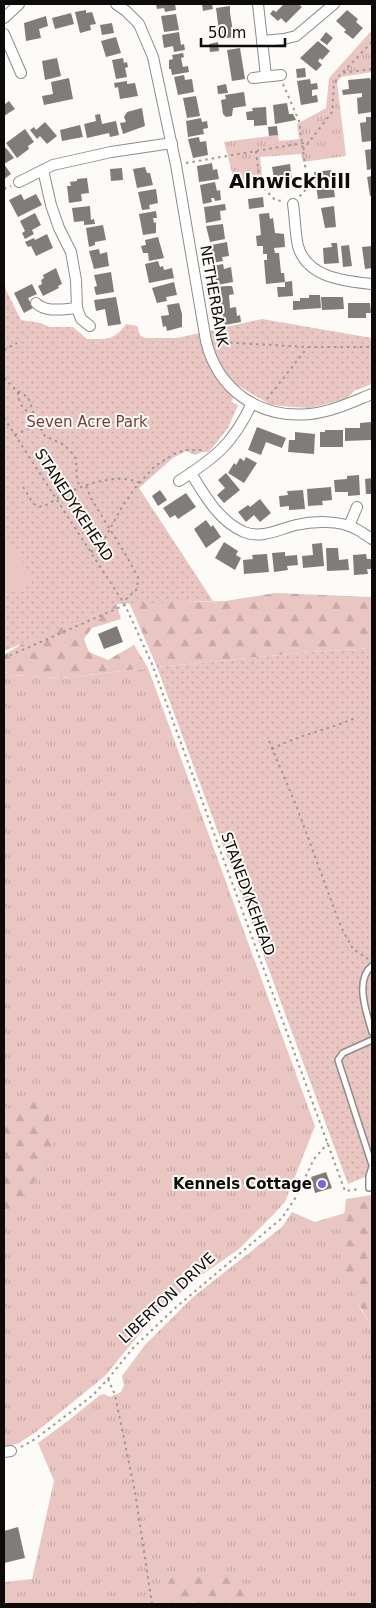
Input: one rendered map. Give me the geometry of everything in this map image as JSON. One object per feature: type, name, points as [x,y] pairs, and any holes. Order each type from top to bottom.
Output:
[{"type":"street","points":[[4,18],[19,4]]},
{"type":"street","name":"NETHERBANK","points":[[116,4],[139,24],[153,57],[172,143],[206,341],[215,367],[223,379],[237,393],[256,405],[273,411],[308,414],[332,409],[372,394]]},
{"type":"street","points":[[258,4],[266,76]]},
{"type":"street","points":[[262,41],[296,36],[334,4]]},
{"type":"street","points":[[4,34],[21,73]]},
{"type":"street","points":[[254,78],[281,75]]},
{"type":"street","points":[[19,182],[53,165],[111,152],[172,143]]},
{"type":"street","points":[[43,170],[59,228],[71,252],[76,280],[77,308],[81,318],[90,326]]},
{"type":"street","points":[[293,204],[298,246],[308,264],[323,275],[372,284]]},
{"type":"street","points":[[36,303],[40,307],[47,309],[77,308]]},
{"type":"street","points":[[179,481],[215,456],[230,440],[256,405]]},
{"type":"street","points":[[191,473],[207,500],[217,512],[230,524],[244,532],[269,533],[306,524],[330,523],[355,528],[372,539]]},
{"type":"street","points":[[349,526],[357,507]]},
{"type":"lane","points":[[372,966],[365,975],[363,990],[372,1032]]},
{"type":"lane","points":[[369,1188],[369,1176],[372,1166],[338,1060],[340,1055],[372,1040]]},
{"type":"path","points":[[303,150],[332,112],[336,78],[372,42]]},
{"type":"path","points":[[342,73],[372,69]]},
{"type":"path","points":[[256,151],[260,184],[275,200],[293,204],[308,187],[299,121],[282,83],[281,75]]},
{"type":"path","points":[[176,165],[309,142]]},
{"type":"path","points":[[206,341],[308,347],[372,347]]},
{"type":"path","points":[[4,350],[17,342]]},
{"type":"path","points":[[256,405],[308,347]]},
{"type":"path","points":[[4,378],[18,392],[28,397],[34,416],[45,436],[64,445],[73,454],[76,459],[77,481],[81,488]]},
{"type":"path","points":[[18,392],[20,404],[27,412],[34,416]]},
{"type":"path","name":"STANEDYKEHEAD","points":[[4,418],[125,605],[152,664],[345,1191],[369,1188]]},
{"type":"path","points":[[15,435],[38,424]]},
{"type":"path","points":[[91,552],[105,538],[122,507],[155,466],[183,450],[209,450],[215,456]]},
{"type":"path","points":[[23,487],[35,505],[39,506],[48,504],[57,498],[86,486],[114,478],[140,483]]},
{"type":"path","points":[[86,486],[92,500],[138,577],[137,589],[123,602]]},
{"type":"path","points":[[4,658],[125,605]]},
{"type":"path","points":[[272,750],[296,738],[334,727],[355,718]]},
{"type":"path","points":[[269,741],[288,784],[343,932],[357,953],[372,960]]},
{"type":"path","name":"LIBERTON DRIVE","points":[[8,1451],[24,1446],[35,1439],[92,1396],[133,1348],[174,1309],[282,1218],[296,1197],[318,1153],[328,1143]]},
{"type":"path","points":[[108,1379],[115,1395],[135,1492],[152,1604]]},
{"type":"green space","points":[[372,30],[372,72],[341,77],[337,82],[346,156],[303,162],[301,154],[260,157],[263,185],[236,187],[224,142],[278,135],[279,141],[299,139],[297,124],[326,108],[329,78]]},
{"type":"green space","name":"Seven Acre Park","points":[[4,280],[6,290],[21,320],[41,323],[49,327],[73,327],[87,339],[109,338],[118,334],[126,324],[137,326],[140,335],[145,338],[177,338],[262,319],[372,338],[372,384],[354,391],[346,399],[310,408],[269,404],[239,386],[231,402],[238,405],[228,428],[209,452],[195,455],[186,451],[173,458],[139,488],[213,601],[118,604],[4,651]]},
{"type":"green space","points":[[4,312],[188,602],[226,601],[275,593],[372,597],[372,648],[157,667]]},
{"type":"green space","points":[[4,532],[33,579],[4,598]]},
{"type":"green space","points":[[114,597],[121,619],[92,628],[84,639],[89,652],[108,660],[134,645],[148,668],[62,678],[10,675],[4,670],[4,655],[88,603]]},
{"type":"green space","points":[[372,648],[372,1174],[348,1184],[157,667]]},
{"type":"green space","points":[[148,668],[315,1126],[285,1202],[272,1216],[239,1249],[193,1281],[151,1320],[105,1376],[36,1432],[19,1443],[4,1447],[4,670],[10,675],[62,678]]},
{"type":"green space","points":[[25,1098],[47,1106],[52,1136],[52,1158],[24,1195],[4,1213],[4,1114]]},
{"type":"green space","points":[[372,1195],[372,1327],[349,1283],[342,1247],[346,1199]]},
{"type":"green space","points":[[292,1212],[315,1222],[345,1213],[342,1254],[360,1308],[372,1327],[372,1604],[4,1604],[4,1582],[32,1579],[54,1481],[38,1443],[100,1395],[104,1394],[110,1397],[121,1392],[124,1385],[122,1376],[145,1345],[193,1297],[282,1227]]},
{"type":"green space","points":[[218,1571],[245,1590],[246,1604],[225,1604],[204,1596],[199,1604],[156,1604],[171,1578]]},
{"type":"building","points":[[156,4],[175,4],[176,10],[165,12],[164,8],[157,9]]},
{"type":"building","points":[[202,4],[212,4],[213,9],[203,11]]},
{"type":"building","points":[[284,4],[298,4],[302,7],[286,23],[281,18],[278,21],[270,14],[273,10],[276,12]]},
{"type":"building","points":[[230,6],[234,37],[220,39],[216,8]]},
{"type":"building","points":[[86,10],[86,13],[92,12],[96,24],[90,25],[91,30],[80,33],[75,12]]},
{"type":"building","points":[[347,10],[358,19],[356,22],[363,28],[353,39],[344,32],[346,30],[336,21]]},
{"type":"building","points":[[71,13],[74,24],[55,29],[52,18]]},
{"type":"building","points":[[176,14],[179,30],[164,32],[161,16]]},
{"type":"building","points":[[46,16],[48,26],[39,29],[41,38],[26,41],[24,23]]},
{"type":"building","points":[[112,23],[114,33],[102,35],[100,25]]},
{"type":"building","points":[[179,32],[181,45],[184,44],[185,50],[174,52],[173,46],[164,48],[162,35]]},
{"type":"building","points":[[326,32],[333,38],[327,45],[320,40]]},
{"type":"building","points":[[116,37],[121,53],[106,57],[101,41]]},
{"type":"building","points":[[318,41],[330,51],[322,60],[320,58],[318,61],[322,65],[316,71],[300,58]]},
{"type":"building","points":[[218,42],[219,51],[210,52],[209,44]]},
{"type":"building","points":[[240,48],[245,79],[232,81],[227,50]]},
{"type":"building","points":[[183,53],[184,57],[181,58],[183,67],[188,66],[189,72],[172,75],[171,69],[169,69],[169,60],[173,59],[172,55]]},
{"type":"building","points":[[57,58],[61,76],[45,80],[42,61]]},
{"type":"building","points":[[123,58],[124,63],[127,62],[128,67],[125,68],[127,77],[116,79],[112,60]]},
{"type":"building","points":[[305,68],[306,77],[297,78],[296,69]]},
{"type":"building","points":[[184,75],[185,80],[192,79],[194,92],[178,95],[174,77]]},
{"type":"building","points":[[69,78],[73,99],[44,105],[42,96],[53,94],[51,82]]},
{"type":"building","points":[[370,78],[372,84],[372,112],[358,114],[357,98],[362,97],[362,93],[343,95],[342,90],[349,89],[348,80]]},
{"type":"building","points":[[310,79],[311,84],[317,83],[318,89],[312,90],[312,96],[317,95],[318,102],[301,105],[297,81]]},
{"type":"building","points":[[127,81],[127,84],[135,83],[138,96],[120,99],[118,87],[115,88],[114,83]]},
{"type":"building","points":[[226,84],[228,93],[218,94],[217,86]]},
{"type":"building","points":[[244,92],[246,106],[233,108],[232,116],[226,117],[223,114],[221,100],[226,99],[225,95]]},
{"type":"building","points":[[196,96],[200,116],[187,118],[183,98]]},
{"type":"building","points":[[9,101],[15,109],[4,116],[4,105]]},
{"type":"building","points":[[287,103],[289,114],[293,114],[296,120],[275,124],[273,105]]},
{"type":"building","points":[[266,107],[267,125],[254,126],[254,120],[247,120],[246,112],[253,111],[252,108]]},
{"type":"building","points":[[142,108],[145,126],[123,134],[120,123],[126,122],[124,117],[127,112]]},
{"type":"building","points":[[100,114],[102,124],[116,121],[119,135],[110,137],[109,133],[87,138],[84,124],[96,121],[95,115]]},
{"type":"building","points":[[366,117],[372,117],[372,141],[362,142],[360,123],[366,122]]},
{"type":"building","points":[[201,118],[202,122],[207,121],[208,128],[203,129],[204,134],[188,137],[186,121]]},
{"type":"building","points":[[45,122],[57,136],[47,144],[40,136],[37,139],[30,130],[34,127],[36,130]]},
{"type":"building","points":[[80,125],[83,137],[62,141],[60,130]]},
{"type":"building","points":[[277,126],[278,135],[269,136],[268,127]]},
{"type":"building","points":[[25,129],[34,142],[28,146],[29,149],[17,158],[6,143]]},
{"type":"building","points":[[199,137],[200,142],[206,141],[208,155],[193,158],[188,139]]},
{"type":"building","points":[[6,148],[14,158],[4,164],[4,149]]},
{"type":"building","points":[[372,149],[372,169],[367,170],[365,150]]},
{"type":"building","points":[[212,163],[213,170],[217,169],[219,179],[199,182],[197,166]]},
{"type":"building","points":[[4,164],[11,174],[4,179]]},
{"type":"building","points":[[290,164],[292,181],[275,183],[272,167]]},
{"type":"building","points":[[145,167],[147,173],[150,173],[153,185],[137,188],[133,169]]},
{"type":"building","points":[[122,168],[123,180],[111,181],[110,169]]},
{"type":"building","points":[[331,170],[335,197],[318,199],[314,172]]},
{"type":"building","points":[[372,176],[372,195],[370,196],[367,177]]},
{"type":"building","points":[[87,178],[89,193],[81,194],[82,201],[69,203],[67,186],[71,186],[70,182],[77,181],[77,179]]},
{"type":"building","points":[[215,182],[217,191],[220,190],[221,200],[215,201],[214,198],[211,198],[212,202],[203,204],[200,185]]},
{"type":"building","points":[[156,189],[158,203],[149,205],[150,209],[142,210],[138,192]]},
{"type":"building","points":[[21,194],[24,200],[36,194],[42,205],[18,217],[9,200]]},
{"type":"building","points":[[263,197],[264,207],[249,209],[248,199]]},
{"type":"building","points":[[225,204],[226,210],[220,211],[221,220],[206,223],[204,207]]},
{"type":"building","points":[[90,206],[91,220],[94,219],[95,224],[84,225],[84,221],[74,222],[72,208]]},
{"type":"building","points":[[334,206],[336,227],[325,228],[321,208]]},
{"type":"building","points":[[156,211],[157,218],[153,218],[154,223],[156,222],[156,233],[143,235],[139,214]]},
{"type":"building","points":[[35,213],[41,225],[32,230],[34,234],[25,239],[22,233],[25,231],[20,221]]},
{"type":"building","points":[[269,213],[270,219],[273,218],[275,233],[284,234],[285,247],[274,248],[275,253],[279,253],[281,273],[284,273],[285,282],[266,284],[264,260],[267,260],[267,254],[263,254],[263,246],[257,246],[256,236],[261,235],[259,214]]},
{"type":"building","points":[[223,224],[225,239],[210,242],[206,226]]},
{"type":"building","points":[[103,225],[106,240],[95,242],[95,245],[89,247],[86,228]]},
{"type":"building","points":[[47,234],[53,248],[36,256],[31,246],[28,247],[25,242],[34,238],[35,240]]},
{"type":"building","points":[[158,237],[164,258],[149,261],[148,253],[143,253],[141,246],[146,245],[145,240]]},
{"type":"building","points":[[227,242],[229,256],[222,257],[223,261],[212,263],[211,245]]},
{"type":"building","points":[[331,243],[337,243],[339,263],[324,264],[323,248],[332,247]]},
{"type":"building","points":[[349,245],[352,266],[343,267],[341,246]]},
{"type":"building","points":[[372,246],[372,268],[365,269],[362,247]]},
{"type":"building","points":[[99,249],[100,254],[107,252],[109,266],[94,269],[89,251]]},
{"type":"building","points":[[158,261],[160,267],[163,266],[164,270],[172,268],[174,278],[149,283],[145,264]]},
{"type":"building","points":[[223,264],[224,269],[231,267],[233,282],[217,285],[213,266]]},
{"type":"building","points":[[56,268],[62,284],[58,286],[59,288],[43,296],[38,286],[42,284],[43,275]]},
{"type":"building","points":[[111,272],[114,292],[96,295],[94,287],[97,286],[94,275]]},
{"type":"building","points":[[292,281],[293,296],[278,297],[277,287],[285,287],[285,282]]},
{"type":"building","points":[[174,282],[177,295],[166,297],[167,301],[157,303],[152,288]]},
{"type":"building","points":[[32,284],[37,294],[28,298],[33,308],[24,313],[14,293]]},
{"type":"building","points":[[232,286],[234,294],[229,295],[230,308],[236,307],[237,316],[240,315],[241,322],[225,325],[219,299],[217,299],[216,295],[218,295],[217,287]]},
{"type":"building","points":[[309,295],[320,295],[321,308],[293,310],[293,301],[300,301],[300,298],[309,298]]},
{"type":"building","points":[[116,297],[121,324],[108,326],[105,309],[96,311],[94,300]]},
{"type":"building","points":[[321,297],[343,297],[344,309],[322,310]]},
{"type":"building","points":[[179,303],[182,314],[182,327],[167,331],[166,326],[163,327],[161,316],[169,315],[167,305]]},
{"type":"building","points":[[348,303],[370,303],[371,313],[366,313],[366,318],[348,318]]},
{"type":"building","points":[[371,422],[371,440],[345,441],[345,428],[360,428],[360,423]]},
{"type":"building","points":[[257,427],[286,438],[282,448],[266,442],[261,455],[248,450]]},
{"type":"building","points":[[325,430],[343,430],[343,447],[320,447],[320,432],[325,432]]},
{"type":"building","points":[[295,432],[315,434],[314,454],[288,452],[289,440],[295,440]]},
{"type":"building","points":[[246,457],[257,463],[244,483],[228,473],[234,463],[236,465],[240,458],[244,461]]},
{"type":"building","points":[[226,473],[240,490],[224,503],[217,495],[225,488],[218,480]]},
{"type":"building","points":[[359,475],[360,495],[348,496],[348,492],[335,492],[334,480],[347,479],[347,476]]},
{"type":"building","points":[[372,478],[372,494],[366,494],[365,479]]},
{"type":"building","points":[[331,487],[332,500],[322,501],[323,505],[308,506],[307,489]]},
{"type":"building","points":[[160,490],[167,500],[158,506],[152,496]]},
{"type":"building","points":[[303,490],[305,509],[289,510],[289,506],[280,507],[279,496],[288,495],[287,491]]},
{"type":"building","points":[[186,493],[196,507],[178,519],[175,515],[170,518],[163,508]]},
{"type":"building","points":[[260,499],[271,513],[260,522],[254,515],[246,522],[238,512],[248,505],[250,507]]},
{"type":"building","points":[[206,520],[211,527],[213,525],[221,537],[206,548],[194,529]]},
{"type":"building","points":[[224,542],[238,551],[236,555],[241,558],[235,570],[215,558]]},
{"type":"building","points":[[322,543],[324,566],[303,568],[302,556],[313,555],[312,544]]},
{"type":"building","points":[[326,548],[338,548],[339,560],[348,559],[349,570],[327,571]]},
{"type":"building","points":[[285,552],[285,556],[297,555],[298,565],[287,566],[288,570],[274,572],[272,553]]},
{"type":"building","points":[[267,554],[269,572],[244,574],[243,560],[253,559],[252,555]]},
{"type":"building","points":[[366,554],[367,559],[372,559],[372,569],[367,569],[368,574],[354,575],[353,555]]},
{"type":"building","points":[[117,626],[123,642],[104,649],[98,634]]},
{"type":"building","name":"Kennels Cottage","points":[[326,1172],[332,1188],[315,1193],[311,1177]]},
{"type":"building","points":[[18,1527],[25,1558],[4,1563],[4,1531]]},
{"type":"place","name":"Kennels Cottage","points":[[322,1184]]},
{"type":"district","name":"Alnwickhill","points":[[290,181]]}]
